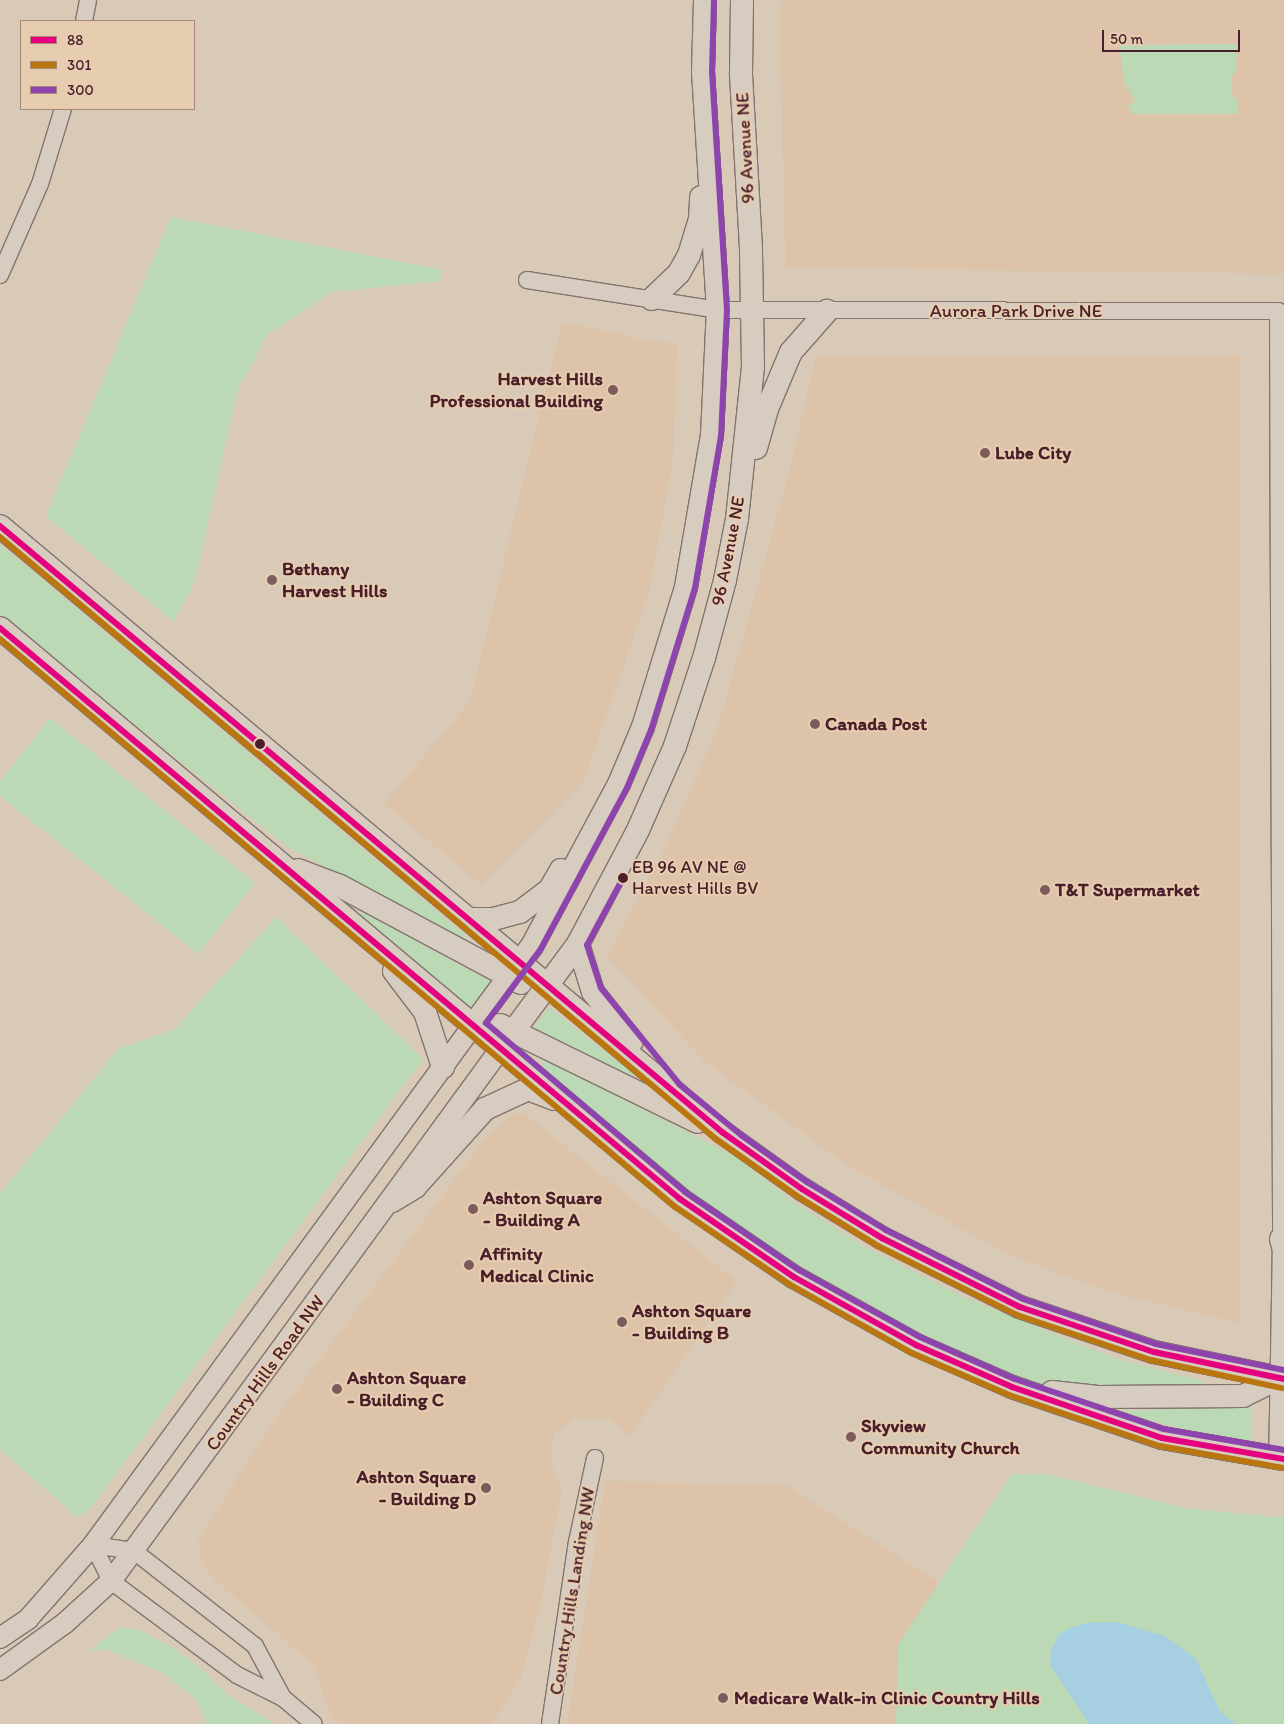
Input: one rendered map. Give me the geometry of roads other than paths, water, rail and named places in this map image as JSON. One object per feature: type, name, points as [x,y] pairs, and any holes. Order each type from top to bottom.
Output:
[{"type":"main road","name":"96 Avenue NE","points":[[474,1024],[514,970],[562,894],[609,802],[643,728],[686,587],[712,435],[718,310],[703,72],[705,0]]},
{"type":"main road","name":"96 Avenue NE","points":[[507,1040],[549,986],[578,944],[638,830],[675,746],[704,658],[736,519],[751,386],[753,310],[741,73],[742,0]]},
{"type":"main road","points":[[652,300],[679,273],[689,255],[700,219],[706,119]]},
{"type":"main road","points":[[736,519],[767,409],[790,352],[827,311]]},
{"type":"main road","points":[[0,526],[470,919],[528,985],[549,986],[736,1142],[802,1189],[882,1238],[1020,1307],[1154,1352],[1282,1379]]},
{"type":"main road","points":[[0,628],[474,1024],[492,1023],[568,1105],[680,1199],[794,1277],[916,1346],[1012,1387],[1162,1438],[1280,1458]]},
{"type":"main road","points":[[470,919],[509,917],[532,904],[550,889],[589,823],[609,802]]},
{"type":"main road","points":[[281,864],[340,886],[514,970]]},
{"type":"main road","points":[[358,928],[425,1012],[443,1067]]},
{"type":"main road","points":[[578,944],[586,975],[597,998],[674,1091]]},
{"type":"main road","points":[[507,1040],[736,1142]]},
{"type":"main road","points":[[392,1201],[415,1187],[485,1109],[501,1100],[528,1089],[568,1105]]},
{"type":"main road","points":[[1012,1387],[1098,1397],[1190,1398],[1243,1396],[1282,1379]]},
{"type":"street","points":[[84,20],[88,0]]},
{"type":"street","points":[[0,275],[40,184],[63,110]]},
{"type":"street","name":"Aurora Park Drive NE","points":[[527,280],[718,310],[1278,312],[1282,1245]]},
{"type":"street","name":"Country Hills Road NW","points":[[0,1638],[28,1619],[93,1544],[474,1024]]},
{"type":"street","name":"Country Hills Road NW","points":[[0,1670],[65,1623],[111,1581],[392,1201],[507,1040]]},
{"type":"street","points":[[1280,1458],[1282,1245]]},
{"type":"street","name":"Country Hills Landing NW","points":[[550,1724],[577,1542],[595,1458]]},
{"type":"street","points":[[93,1544],[134,1551],[255,1646],[283,1698]]},
{"type":"street","points":[[93,1544],[111,1581],[237,1675],[283,1698],[314,1724]]},
{"type":"water","points":[[1117,1622],[1165,1636],[1196,1659],[1220,1712],[1237,1724],[1089,1724],[1050,1665],[1051,1650],[1059,1634],[1073,1627],[1086,1623]]},
{"type":"place","name":"Harvest Hills Professional Building","points":[[613,390]]},
{"type":"place","name":"Lube City","points":[[985,453]]},
{"type":"place","name":"Bethany Harvest Hills","points":[[272,580]]},
{"type":"place","name":"Canada Post","points":[[815,724]]},
{"type":"place","name":"EB 96 AV NE @ Harvest Hills BV","points":[[623,878]]},
{"type":"place","name":"T&T Supermarket","points":[[1045,890]]},
{"type":"place","name":"Ashton Square - Building A","points":[[473,1209]]},
{"type":"place","name":"Affinity Medical Clinic","points":[[469,1265]]},
{"type":"place","name":"Ashton Square - Building B","points":[[622,1322]]},
{"type":"place","name":"Ashton Square - Building C","points":[[337,1389]]},
{"type":"place","name":"Skyview Community Church","points":[[851,1437]]},
{"type":"place","name":"Ashton Square - Building D","points":[[486,1488]]},
{"type":"place","name":"Medicare Walk-in Clinic Country Hills","points":[[723,1698]]}]
